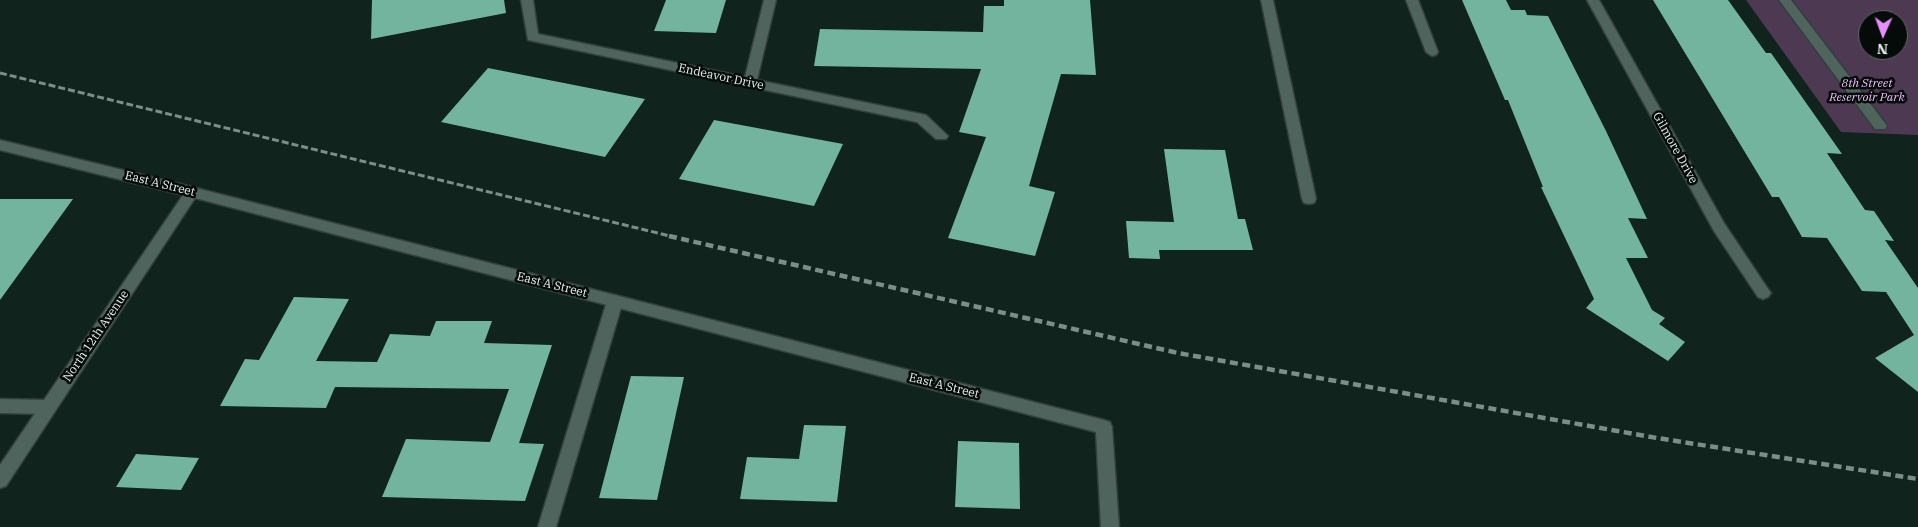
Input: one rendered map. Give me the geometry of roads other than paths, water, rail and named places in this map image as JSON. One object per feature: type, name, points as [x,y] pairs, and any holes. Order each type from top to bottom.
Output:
[{"type":"street","name":"Endeavor Drive","points":[[527,0],[532,37],[921,118],[941,136]]},
{"type":"street","points":[[750,83],[770,0]]},
{"type":"street","points":[[1267,0],[1309,199]]},
{"type":"street","points":[[1412,0],[1432,52]]},
{"type":"street","name":"Gilmore Drive","points":[[1593,0],[1719,227],[1763,293]]},
{"type":"street","points":[[1785,0],[1880,126]]},
{"type":"street","name":"East A Street","points":[[0,145],[192,192],[1104,426],[1110,527]]},
{"type":"street","name":"North 12th Avenue","points":[[0,480],[192,192]]},
{"type":"street","points":[[547,527],[615,301]]},
{"type":"street","points":[[0,406],[48,407]]},
{"type":"railway","points":[[0,73],[674,237]]},
{"type":"railway","points":[[669,236],[1178,353],[1657,438],[1918,479]]},
{"type":"park label","name":"8th Street Reservoir Park","points":[[1867,91]]}]
